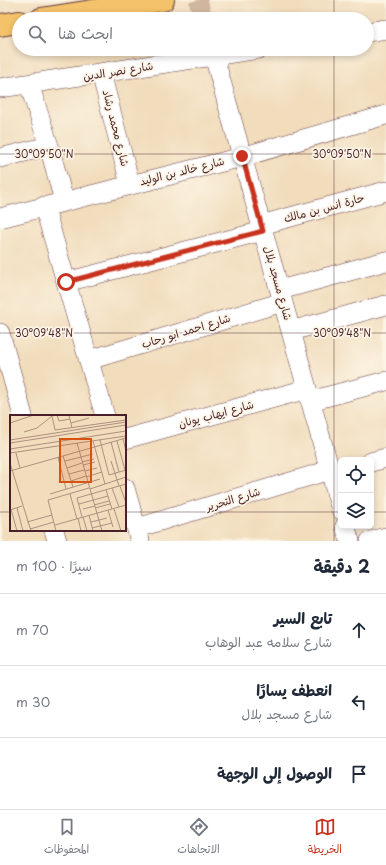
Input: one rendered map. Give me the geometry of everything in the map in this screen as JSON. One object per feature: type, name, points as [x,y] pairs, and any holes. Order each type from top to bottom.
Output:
[{"type":"highway","points":[[86,12],[163,0]]},
{"type":"highway","points":[[0,25],[12,23]]},
{"type":"street","points":[[374,31],[386,29]]},
{"type":"street","name":"شارع نصر الدين","points":[[0,88],[214,56]]},
{"type":"street","name":"شارع مسجد بلال","points":[[214,56],[309,395],[334,472],[338,494]]},
{"type":"street","name":"شارع محمد رشاد","points":[[101,73],[130,184]]},
{"type":"street","points":[[29,84],[49,146],[64,201]]},
{"type":"street","name":"شارع خالد بن الوليد","points":[[0,218],[242,156],[386,115]]},
{"type":"street","points":[[0,158],[49,146]]},
{"type":"street","name":"حارة انس بن مالك","points":[[66,282],[262,228],[386,191]]},
{"type":"street","points":[[44,206],[105,415]]},
{"type":"street","name":"شارع احمد ابو رحاب","points":[[89,360],[386,261]]},
{"type":"street","points":[[291,332],[386,306]]},
{"type":"street","points":[[0,333],[23,415]]},
{"type":"street","name":"شارع ايهاب يونان","points":[[126,439],[309,395],[386,381]]},
{"type":"street","points":[[374,461],[386,458]]},
{"type":"street","name":"شارع التحرير","points":[[138,534],[334,472]]},
{"type":"street","points":[[126,492],[138,534]]},
{"type":"street","points":[[346,529],[350,541]]},
{"type":"street","points":[[54,531],[57,541]]},
{"type":"street","points":[[370,541],[386,537]]},
{"type":"tunnel","points":[[198,0],[201,12]]},
{"type":"route","points":[[66,282],[263,231],[242,156]]}]
